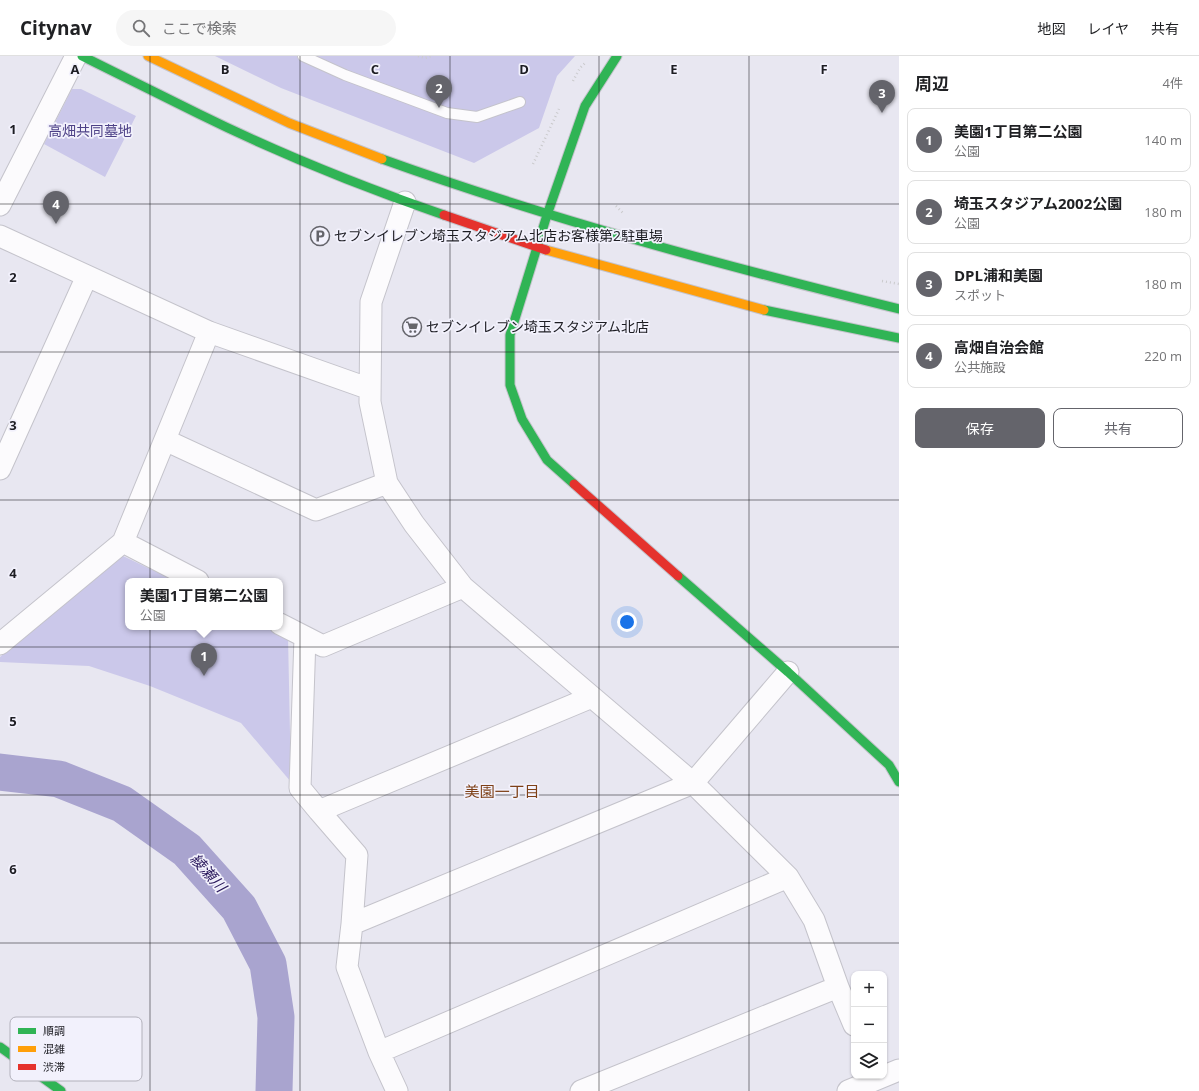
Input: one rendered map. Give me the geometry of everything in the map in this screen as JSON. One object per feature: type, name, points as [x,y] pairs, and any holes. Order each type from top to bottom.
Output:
[{"type":"street","points":[[0,206],[76,56]]},
{"type":"street","points":[[82,56],[200,116],[304,162],[405,202],[537,248],[758,308],[899,338]]},
{"type":"street","points":[[148,56],[287,122],[373,156],[457,186],[547,215],[763,276],[899,309]]},
{"type":"street","points":[[617,56],[585,106],[547,215],[510,335],[510,386],[522,419],[547,460],[708,604],[788,672],[889,765],[899,782]]},
{"type":"street","points":[[405,202],[371,302],[370,402],[387,483],[414,524],[463,587],[692,783],[788,877],[814,920],[838,988],[851,1018]]},
{"type":"street","points":[[0,236],[209,332],[370,389]]},
{"type":"street","points":[[0,469],[87,276]]},
{"type":"street","points":[[0,644],[123,542],[209,332]]},
{"type":"street","points":[[165,440],[316,510],[387,483]]},
{"type":"street","points":[[123,542],[192,578]]},
{"type":"street","points":[[283,626],[323,646],[463,587]]},
{"type":"street","points":[[305,637],[300,788],[357,855],[347,967],[379,1052],[397,1091]]},
{"type":"street","points":[[352,924],[692,783],[788,672]]},
{"type":"street","points":[[319,811],[592,697]]},
{"type":"street","points":[[379,1052],[788,877]]},
{"type":"street","points":[[581,1091],[838,988]]},
{"type":"street","points":[[0,1047],[10,1054]]},
{"type":"street","points":[[848,1091],[878,1082],[899,1070]]},
{"type":"street","points":[[47,1081],[61,1091]]},
{"type":"lane","points":[[303,56],[345,75],[447,113],[477,117],[520,102]]},
{"type":"path","points":[[418,56],[425,58],[431,56]]},
{"type":"green space","points":[[215,56],[575,56],[557,76],[539,128],[474,163],[281,88]]},
{"type":"green space","name":"高畑共同墓地","points":[[72,89],[81,89],[136,116],[105,177],[44,144]]},
{"type":"green space","points":[[121,555],[169,578],[125,578],[125,630],[276,630],[288,636],[291,782],[241,723],[150,686],[89,666],[0,662],[0,657]]},
{"type":"waterway","name":"綾瀬川","points":[[0,772],[59,779],[122,804],[187,850],[239,908],[268,964],[276,1017],[274,1091]]},
{"type":"traffic: fast","points":[[82,56],[259,142],[350,181],[444,215]]},
{"type":"traffic: fast","points":[[574,484],[547,460],[522,419],[510,385],[510,335],[547,215],[585,106],[617,56]]},
{"type":"traffic: fast","points":[[382,159],[510,202],[639,241],[899,309]]},
{"type":"traffic: fast","points":[[764,310],[899,338]]},
{"type":"traffic: fast","points":[[678,576],[788,672],[889,765],[899,782]]},
{"type":"traffic: fast","points":[[0,1047],[10,1054]]},
{"type":"traffic: fast","points":[[47,1081],[61,1091]]},
{"type":"traffic: slow","points":[[148,56],[289,123],[382,159]]},
{"type":"traffic: slow","points":[[546,250],[764,310]]},
{"type":"traffic: jam","points":[[444,215],[546,250]]},
{"type":"traffic: jam","points":[[574,484],[678,576]]},
{"type":"place","name":"埼玉スタジアム2002公園","points":[[439,108]]},
{"type":"place","name":"DPL浦和美園","points":[[882,113]]},
{"type":"place","name":"高畑自治会館","points":[[56,224]]},
{"type":"place","name":"セブンイレブン埼玉スタジアム北店お客様第2駐車場","points":[[320,236]]},
{"type":"place","name":"セブンイレブン埼玉スタジアム北店","points":[[412,327]]},
{"type":"place","name":"美園1丁目第二公園","points":[[204,676]]},
{"type":"district","name":"美園一丁目","points":[[502,792]]}]
